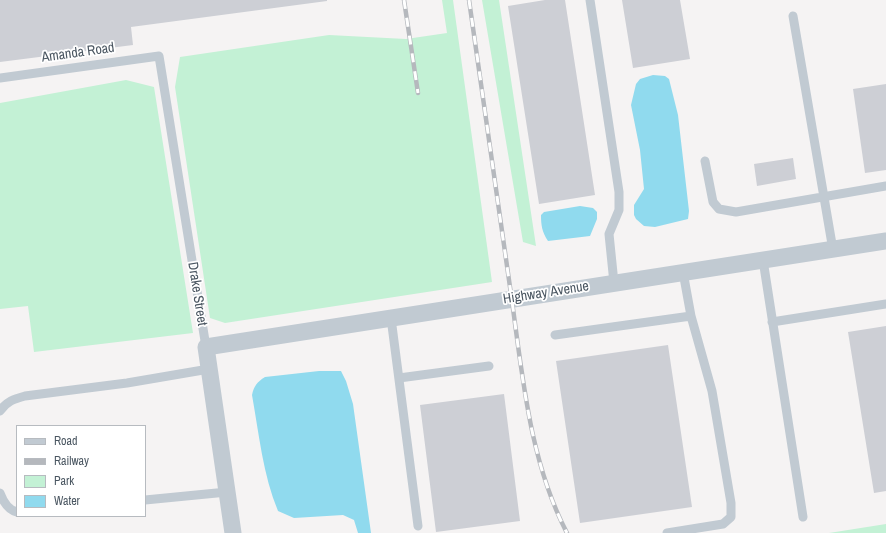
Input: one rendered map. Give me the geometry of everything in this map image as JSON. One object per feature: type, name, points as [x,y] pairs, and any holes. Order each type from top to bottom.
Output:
[{"type":"street","name":"Highway Avenue","points":[[206,347],[886,241]]},
{"type":"street","name":"Drake Street","points":[[206,347],[233,533]]},
{"type":"lane","points":[[590,0],[619,192],[619,210],[609,234],[609,248],[614,283]]},
{"type":"lane","points":[[793,16],[833,250]]},
{"type":"lane","name":"Amanda Road","points":[[0,78],[159,56]]},
{"type":"lane","name":"Drake Street","points":[[159,56],[206,347]]},
{"type":"lane","points":[[705,161],[713,202],[719,209],[736,212],[886,186]]},
{"type":"lane","points":[[764,260],[772,322],[803,517]]},
{"type":"lane","points":[[667,533],[723,524],[731,517],[731,503],[712,391],[691,316],[683,272]]},
{"type":"lane","points":[[772,322],[886,304]]},
{"type":"lane","points":[[555,335],[691,316]]},
{"type":"lane","points":[[391,318],[418,526]]},
{"type":"lane","points":[[399,378],[489,366]]},
{"type":"lane","points":[[0,411],[5,404],[12,399],[25,396],[127,383],[209,369]]},
{"type":"lane","points":[[146,500],[227,492]]},
{"type":"lane","points":[[0,493],[9,507],[16,511]]},
{"type":"green space","points":[[442,0],[453,0],[492,282],[225,323],[210,318],[175,87],[180,57],[329,35],[406,39],[447,33]]},
{"type":"green space","points":[[482,0],[499,0],[536,246],[523,242]]},
{"type":"green space","points":[[126,80],[154,87],[193,333],[34,352],[28,306],[0,309],[0,103]]},
{"type":"green space","points":[[886,524],[886,533],[829,533]]},
{"type":"water","points":[[653,75],[665,76],[669,79],[678,115],[689,211],[688,219],[655,227],[644,226],[636,219],[634,215],[634,205],[644,189],[640,150],[631,105],[636,84],[640,79]]},
{"type":"water","points":[[580,206],[593,208],[597,212],[597,219],[590,236],[548,241],[542,228],[541,215],[544,212]]},
{"type":"water","points":[[319,371],[341,371],[346,381],[353,404],[371,533],[358,533],[354,520],[343,515],[294,518],[278,511],[273,497],[265,469],[259,439],[252,395],[254,389],[256,384],[265,377]]},
{"type":"building","points":[[0,0],[327,1],[131,27],[133,45],[0,62]]},
{"type":"building","points":[[545,0],[565,0],[595,195],[539,204],[508,6]]},
{"type":"building","points":[[622,0],[680,0],[690,59],[633,68]]},
{"type":"building","points":[[886,84],[886,170],[865,173],[853,89]]},
{"type":"building","points":[[793,158],[796,179],[757,186],[754,164]]},
{"type":"building","points":[[886,326],[886,491],[874,493],[848,332]]},
{"type":"building","points":[[668,345],[692,507],[580,523],[556,361]]},
{"type":"building","points":[[504,394],[520,521],[436,532],[420,405]]},
{"type":"railway","points":[[404,0],[418,93]]},
{"type":"railway","points":[[469,0],[528,413],[543,474],[567,533]]}]
